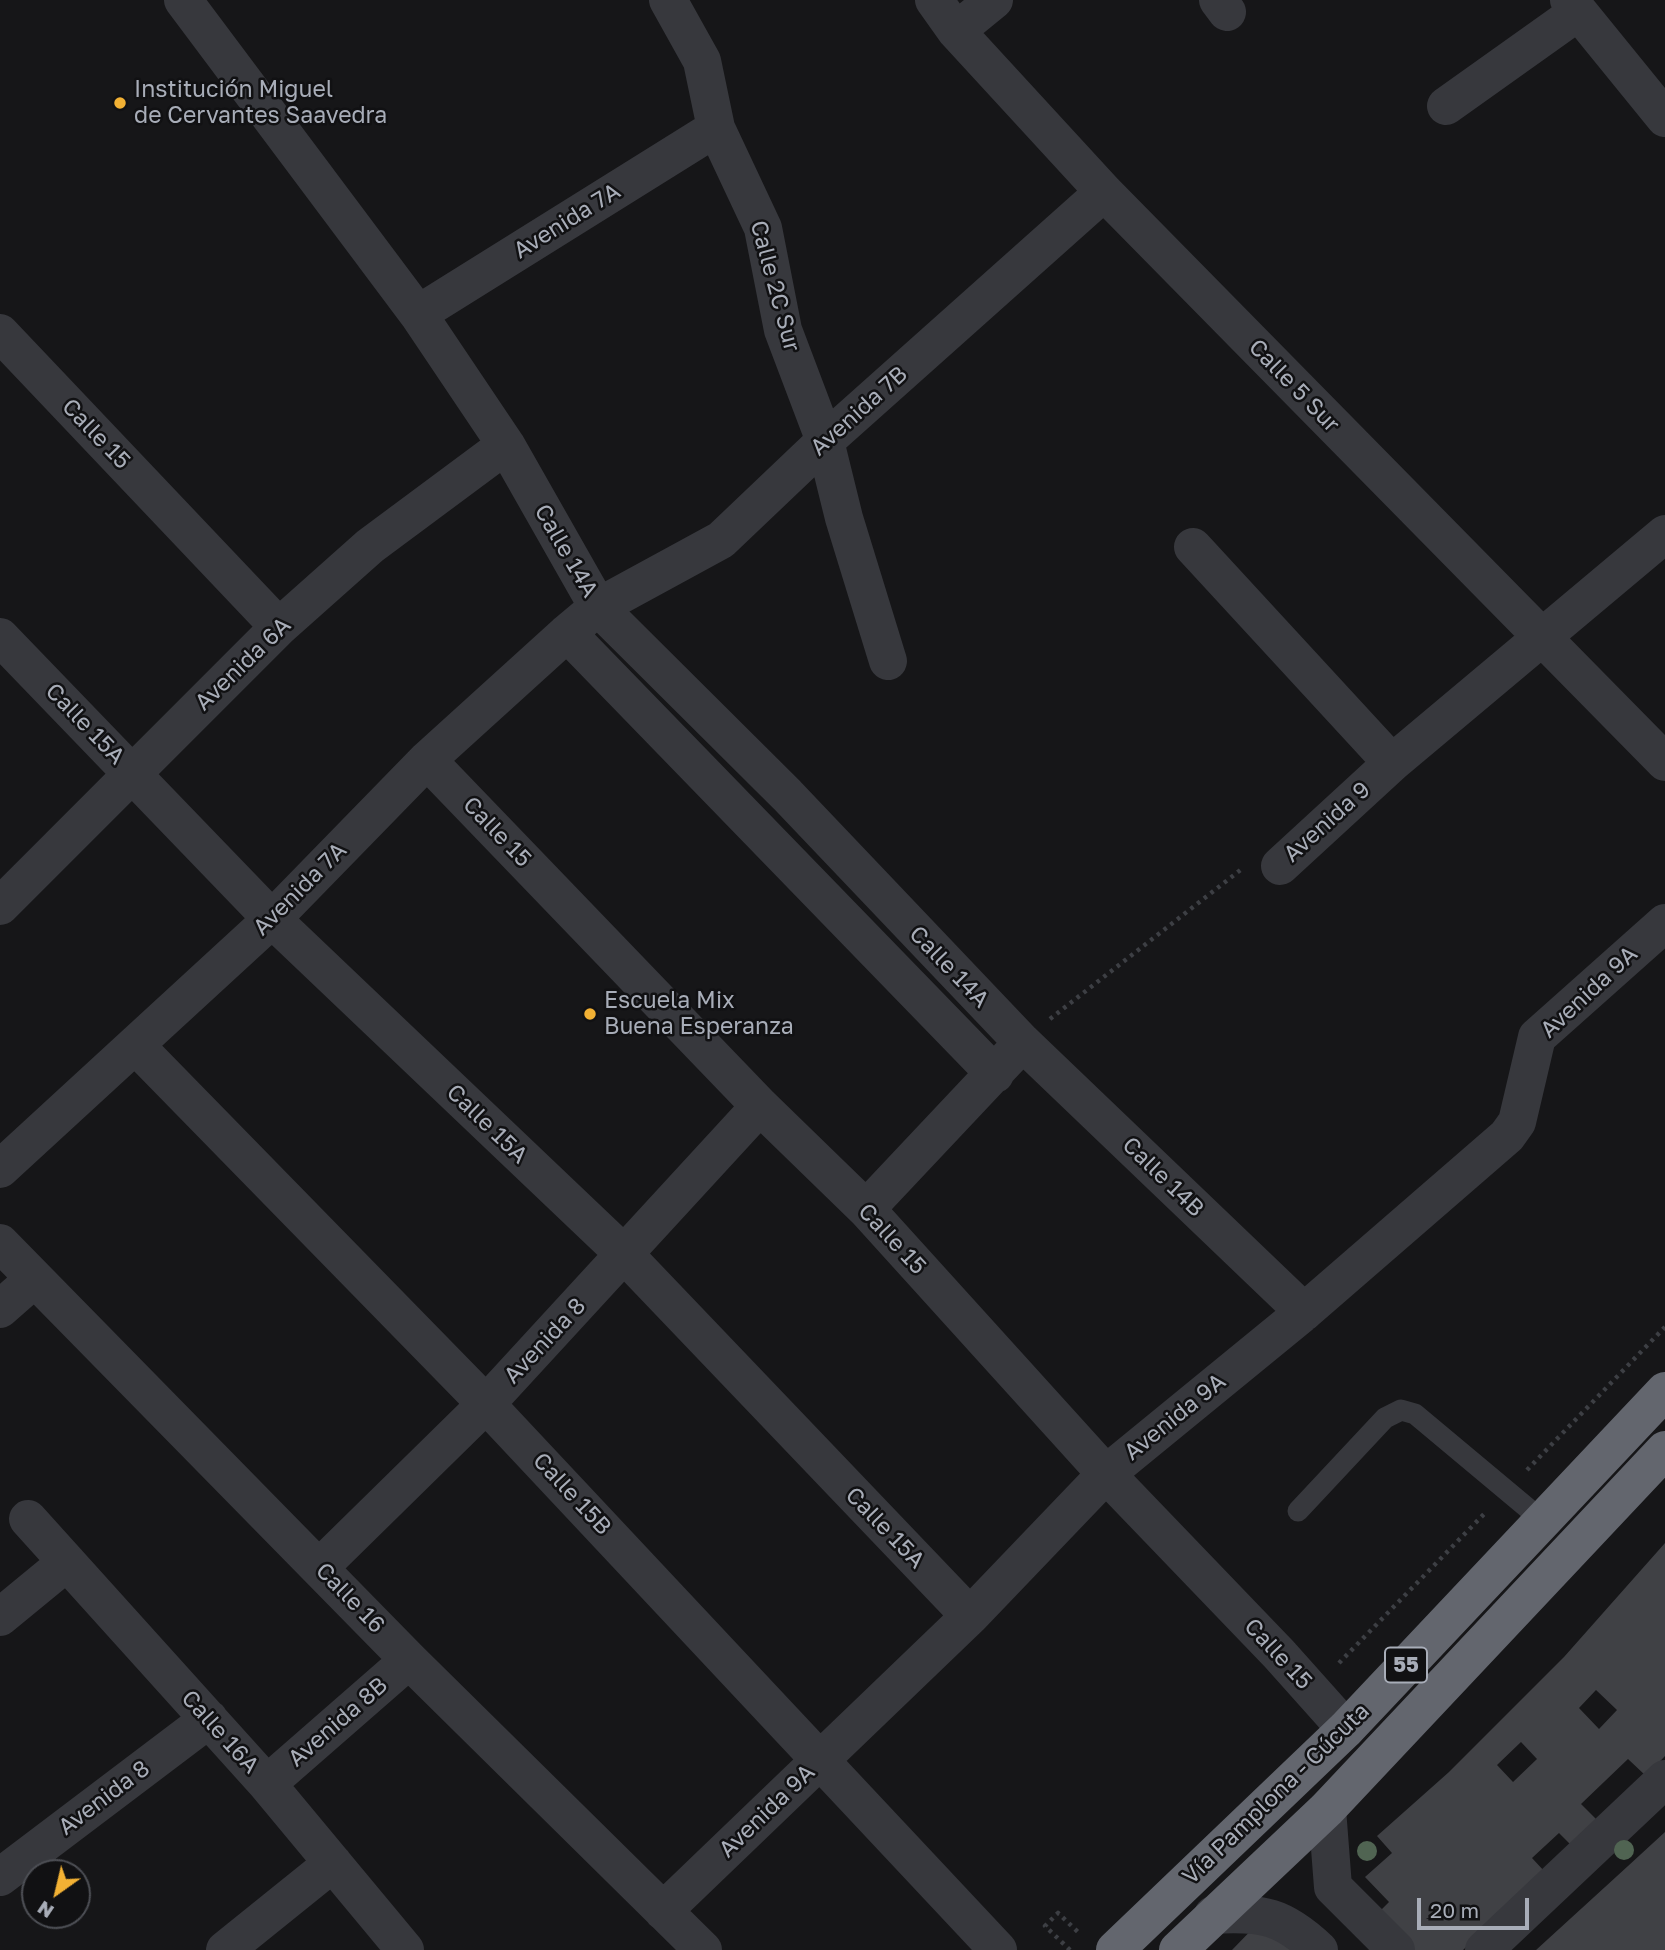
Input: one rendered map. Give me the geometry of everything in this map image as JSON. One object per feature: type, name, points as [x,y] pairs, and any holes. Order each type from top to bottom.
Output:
[{"type":"highway","name":"Vía Pamplona - Cúcuta","points":[[1101,1945],[1346,1728],[1665,1391]]},
{"type":"highway","name":"Vía Pamplona - Cúcuta","points":[[1178,1950],[1327,1809],[1665,1450]]},
{"type":"street","name":"Calle 14A","points":[[183,0],[418,314],[506,445],[598,607],[787,795],[1022,1042]]},
{"type":"street","name":"Calle 2C Sur","points":[[668,0],[702,61],[716,128],[763,228],[783,330],[825,441],[844,518],[888,660]]},
{"type":"street","name":"Calle 5 Sur","points":[[934,0],[956,31],[1104,192],[1665,762]]},
{"type":"street","points":[[956,31],[994,0]]},
{"type":"street","points":[[1446,106],[1574,6],[1665,118]]},
{"type":"street","name":"Avenida 7A","points":[[418,314],[716,128]]},
{"type":"street","name":"Avenida 7B","points":[[598,607],[720,540],[825,441],[1104,192]]},
{"type":"street","name":"Calle 15","points":[[0,333],[279,627]]},
{"type":"street","name":"Avenida 6A","points":[[0,906],[279,627],[370,545],[506,445]]},
{"type":"street","name":"Avenida 9","points":[[1280,866],[1392,763],[1542,640],[1665,534]]},
{"type":"street","points":[[1193,547],[1392,763]]},
{"type":"street","name":"Avenida 7A","points":[[0,1169],[137,1047],[272,919],[427,760],[598,607]]},
{"type":"street","name":"Calle 14A","points":[[567,633],[995,1074]]},
{"type":"street","name":"Calle 15A","points":[[0,637],[272,919],[625,1255],[970,1616]]},
{"type":"street","name":"Calle 15","points":[[427,760],[761,1105],[866,1209],[1106,1474],[1279,1654],[1346,1728]]},
{"type":"street","name":"Avenida 9A","points":[[663,1911],[970,1616],[1106,1474],[1304,1312],[1507,1136],[1517,1122],[1537,1037],[1665,923]]},
{"type":"street","points":[[866,1209],[995,1074],[1022,1042]]},
{"type":"street","name":"Calle 14B","points":[[1022,1042],[1304,1312]]},
{"type":"street","name":"Calle 15B","points":[[137,1047],[486,1404],[821,1758],[998,1950]]},
{"type":"street","name":"Avenida 8","points":[[320,1567],[486,1404],[761,1105]]},
{"type":"street","name":"Calle 16","points":[[0,1243],[33,1280],[320,1567],[409,1660],[703,1950]]},
{"type":"street","points":[[0,1309],[33,1280]]},
{"type":"street","name":"Calle 16A","points":[[28,1519],[267,1784],[405,1950]]},
{"type":"street","points":[[0,1616],[67,1562]]},
{"type":"street","name":"Avenida 8B","points":[[267,1784],[409,1660]]},
{"type":"street","name":"Avenida 8","points":[[0,1877],[209,1719]]},
{"type":"street","points":[[1484,1950],[1665,1779]]},
{"type":"street","points":[[1213,1915],[1249,1913],[1307,1939],[1333,1887],[1327,1809]]},
{"type":"street","points":[[225,1950],[333,1863]]},
{"type":"street","points":[[1333,1887],[1396,1950]]},
{"type":"lane","points":[[1298,1511],[1385,1418],[1401,1410],[1415,1414],[1543,1521]]},
{"type":"path","name":"Avenida 9","points":[[1022,1042],[1239,868],[1280,866]]},
{"type":"path","points":[[1070,1950],[1045,1926],[1058,1913],[1101,1945]]},
{"type":"building","points":[[1665,1543],[1665,1756],[1646,1776],[1628,1759],[1581,1804],[1599,1822],[1573,1847],[1559,1833],[1532,1858],[1545,1872],[1463,1950],[1413,1950],[1378,1913],[1389,1902],[1365,1877],[1392,1853],[1377,1836],[1449,1772],[1564,1657]],"holes":[[[1596,1690],[1617,1710],[1599,1729],[1579,1708]],[[1521,1742],[1537,1759],[1513,1782],[1497,1765]]]},
{"type":"building","points":[[1665,1832],[1665,1950],[1536,1950],[1628,1866]]},
{"type":"building","points":[[1262,1919],[1291,1950],[1232,1950]]},
{"type":"place","name":"Institución Miguel de Cervantes Saavedra","points":[[120,103]]},
{"type":"place","name":"Escuela Mix Buena Esperanza","points":[[590,1014]]}]
